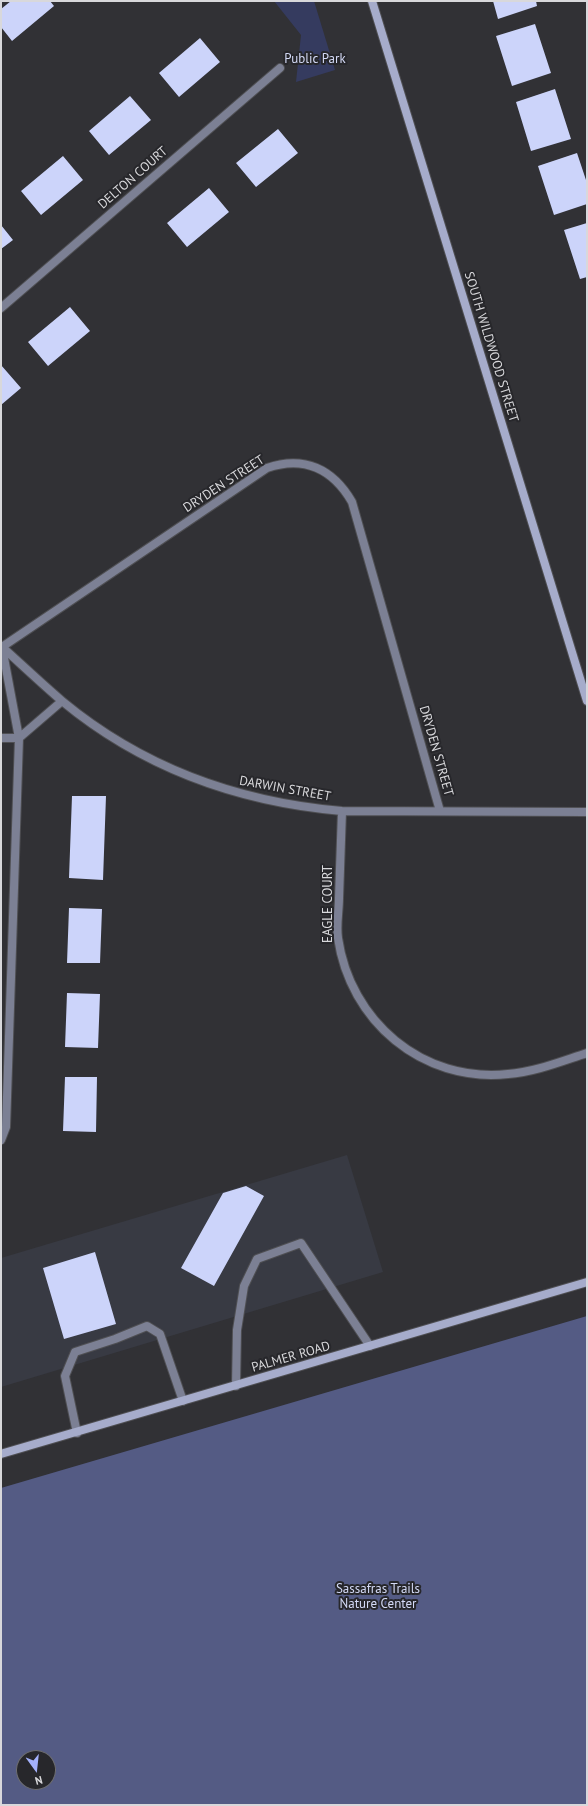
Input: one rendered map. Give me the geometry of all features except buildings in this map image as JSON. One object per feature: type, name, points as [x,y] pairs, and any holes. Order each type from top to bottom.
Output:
[{"type":"street","name":"SOUTH WILDWOOD STREET","points":[[372,1],[587,701]]},
{"type":"street","name":"DELTON COURT","points":[[1,308],[280,68]]},
{"type":"street","name":"DRYDEN STREET","points":[[2,646],[267,468],[291,463],[316,467],[337,481],[352,502],[440,811]]},
{"type":"street","name":"DARWIN STREET","points":[[2,646],[62,701],[93,724],[126,745],[164,766],[197,780],[232,792],[304,808],[342,811],[587,812]]},
{"type":"street","points":[[1,1140],[6,1127],[19,738],[2,646]]},
{"type":"street","points":[[1,738],[19,738],[62,701]]},
{"type":"street","name":"EAGLE COURT","points":[[342,811],[338,936],[343,965],[353,990],[370,1016],[390,1037],[410,1052],[435,1064],[456,1071],[479,1074],[508,1074],[537,1068],[587,1053]]},
{"type":"street","points":[[236,1386],[237,1330],[244,1286],[257,1259],[301,1243],[370,1346]]},
{"type":"street","name":"PALMER ROAD","points":[[1,1454],[587,1282]]},
{"type":"street","points":[[77,1432],[64,1376],[75,1352],[115,1339],[147,1326],[160,1334],[183,1401]]},
{"type":"shaded area","points":[[347,1155],[383,1272],[1,1387],[1,1258]]},
{"type":"green space","name":"Public Park","points":[[274,1],[314,1],[335,70],[296,82],[301,35]]},
{"type":"green space","name":"Sassafras Trails Nature Center","points":[[587,1316],[587,1805],[1,1805],[1,1488]]}]
